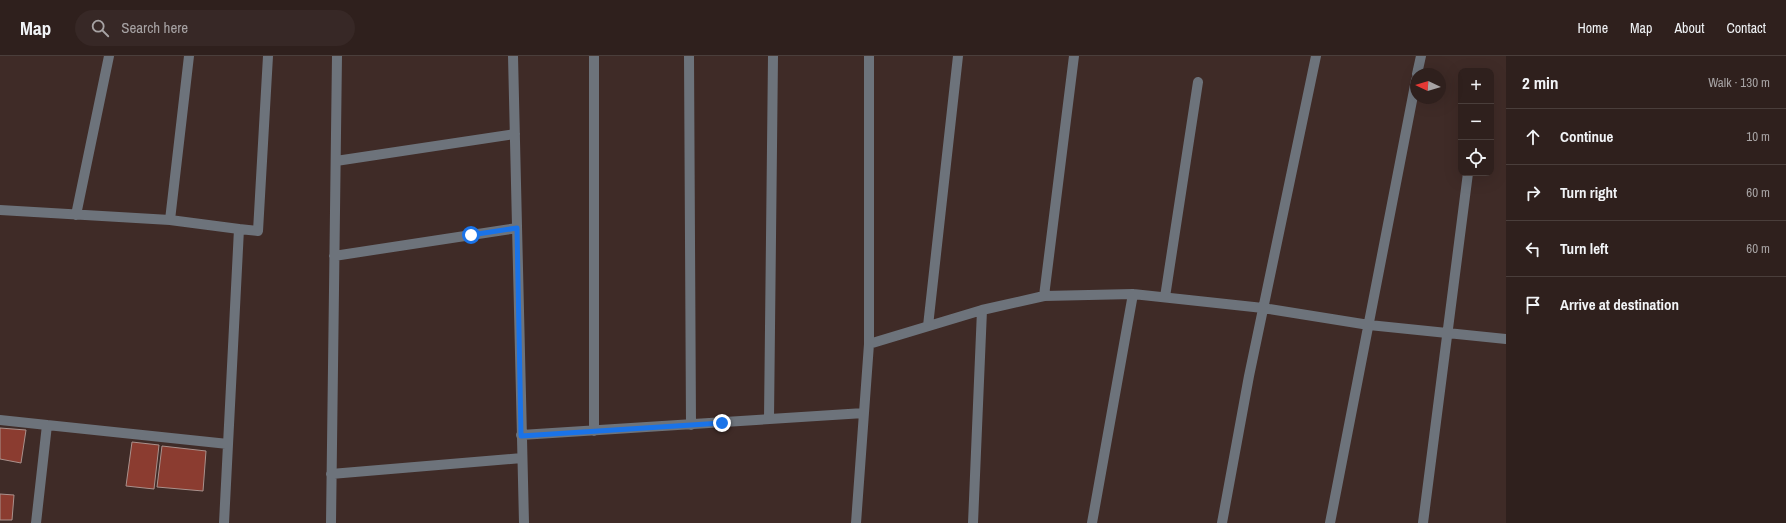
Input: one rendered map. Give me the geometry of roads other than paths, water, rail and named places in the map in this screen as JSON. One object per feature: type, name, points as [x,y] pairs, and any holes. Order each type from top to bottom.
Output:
[{"type":"street","points":[[76,215],[109,56]]},
{"type":"street","points":[[170,220],[189,56]]},
{"type":"street","points":[[0,210],[170,220],[258,230],[268,56]]},
{"type":"street","points":[[331,523],[337,56]]},
{"type":"street","points":[[513,56],[524,523]]},
{"type":"street","points":[[594,56],[594,431]]},
{"type":"street","points":[[689,56],[691,425]]},
{"type":"street","points":[[769,420],[773,56]]},
{"type":"street","points":[[856,523],[869,344],[869,56]]},
{"type":"street","points":[[928,326],[958,56]]},
{"type":"street","points":[[1044,296],[1074,56]]},
{"type":"street","points":[[1222,523],[1263,308],[1316,56]]},
{"type":"street","points":[[1418,68],[1421,56]]},
{"type":"street","points":[[1165,297],[1198,82]]},
{"type":"street","points":[[1330,523],[1411,104]]},
{"type":"street","points":[[336,161],[515,134]]},
{"type":"street","points":[[1423,523],[1468,176]]},
{"type":"street","points":[[224,523],[239,228]]},
{"type":"street","points":[[334,256],[517,228]]},
{"type":"street","points":[[869,344],[982,310],[1044,296],[1133,294],[1263,308],[1369,324],[1506,339]]},
{"type":"street","points":[[1092,523],[1133,294]]},
{"type":"street","points":[[973,523],[982,310]]},
{"type":"street","points":[[521,436],[864,413]]},
{"type":"street","points":[[0,420],[228,444]]},
{"type":"street","points":[[36,523],[47,425]]},
{"type":"street","points":[[331,474],[522,458]]}]
